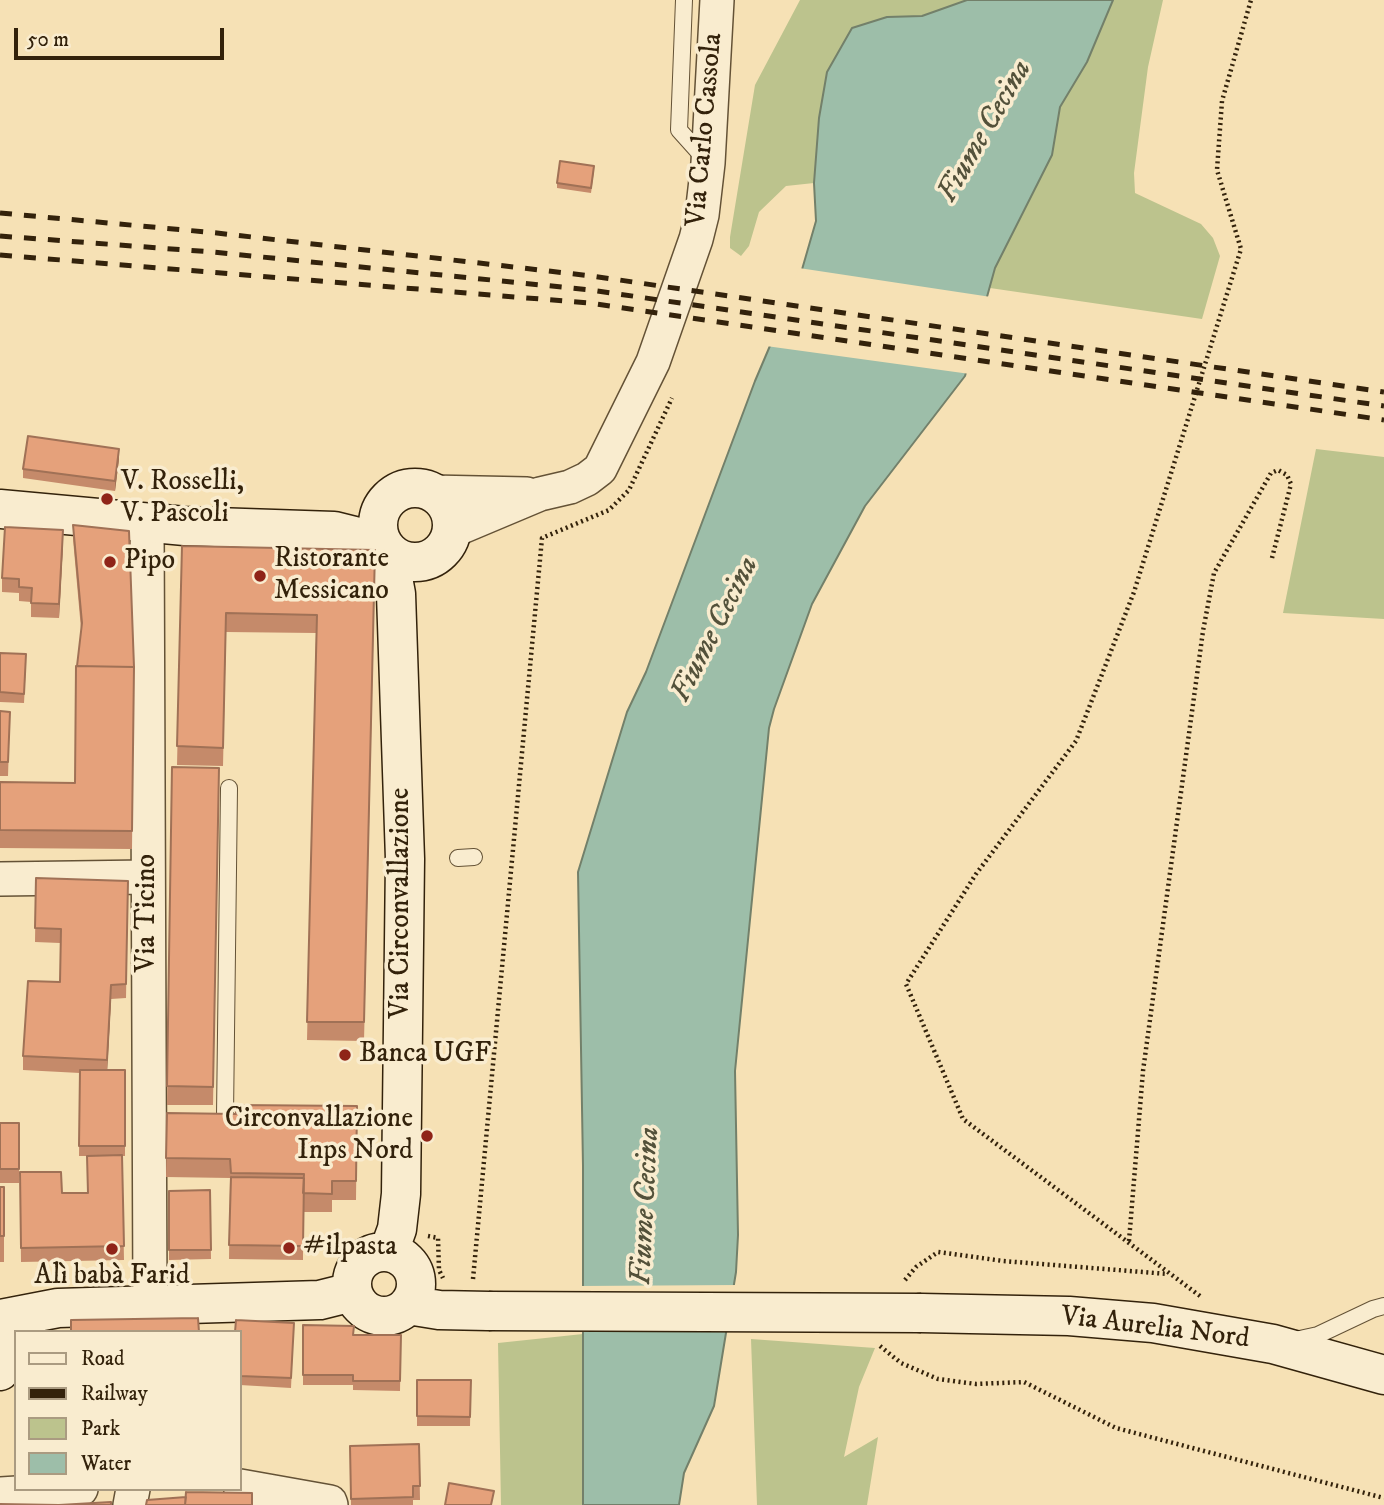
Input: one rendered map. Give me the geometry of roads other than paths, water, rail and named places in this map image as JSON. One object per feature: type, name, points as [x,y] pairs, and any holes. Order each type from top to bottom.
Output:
[{"type":"main road","points":[[0,509],[147,523],[334,531],[393,542],[431,559],[441,552],[452,531],[447,508],[440,499],[419,488],[395,494],[386,502],[393,542]]},
{"type":"main road","name":"Via Circonvallazione","points":[[393,542],[405,859],[401,1194],[393,1240]]},
{"type":"main road","points":[[393,1240],[416,1277],[416,1287],[408,1305],[401,1312],[381,1316],[362,1308],[352,1292],[351,1281],[360,1262],[393,1240]]},
{"type":"main road","points":[[0,1371],[7,1348],[6,1333],[0,1319],[59,1318],[150,1303],[320,1300],[352,1292]]},
{"type":"main road","name":"Via Aurelia Nord","points":[[408,1305],[439,1310],[481,1300],[912,1298],[1153,1323],[1273,1344],[1384,1375]]},
{"type":"street","name":"Via Carlo Cassola","points":[[452,531],[540,494],[570,487],[600,469],[653,362],[696,239],[708,163],[717,0]]},
{"type":"street","name":"Via Carlo Cassola","points":[[430,492],[540,494]]},
{"type":"street","name":"Via Ticino","points":[[147,523],[150,1303]]},
{"type":"street","points":[[0,880],[147,877]]},
{"type":"street","points":[[242,1486],[330,1503]]},
{"type":"street","points":[[0,1494],[34,1491]]},
{"type":"lane","points":[[684,0],[679,130],[708,163]]},
{"type":"lane","points":[[225,1115],[229,788]]},
{"type":"lane","points":[[1273,1344],[1318,1335],[1384,1306]]},
{"type":"water","name":"Fiume Cecina","points":[[967,0],[1113,0],[1087,62],[1060,107],[1052,155],[995,268],[965,376],[865,506],[812,604],[774,709],[769,728],[735,1071],[738,1235],[736,1272],[714,1406],[684,1473],[679,1505],[583,1505],[583,1166],[578,872],[627,712],[646,672],[755,381],[801,273],[816,221],[814,183],[819,118],[827,72],[852,28],[887,17],[922,16]]},
{"type":"railway","points":[[0,213],[217,233],[592,276],[1384,392]]},
{"type":"railway","points":[[0,236],[212,252],[591,290],[1384,406]]},
{"type":"railway","points":[[0,255],[589,303],[1384,420]]},
{"type":"place","name":"V. Rosselli, V. Pascoli","points":[[107,499]]},
{"type":"place","name":"Pipo","points":[[110,562]]},
{"type":"place","name":"Ristorante Messicano","points":[[260,576]]},
{"type":"place","name":"Banca UGF","points":[[345,1055]]},
{"type":"place","name":"Circonvallazione Inps Nord","points":[[427,1136]]},
{"type":"place","name":"#ilpasta","points":[[289,1248]]},
{"type":"place","name":"Alì babà Farid","points":[[112,1249]]}]
